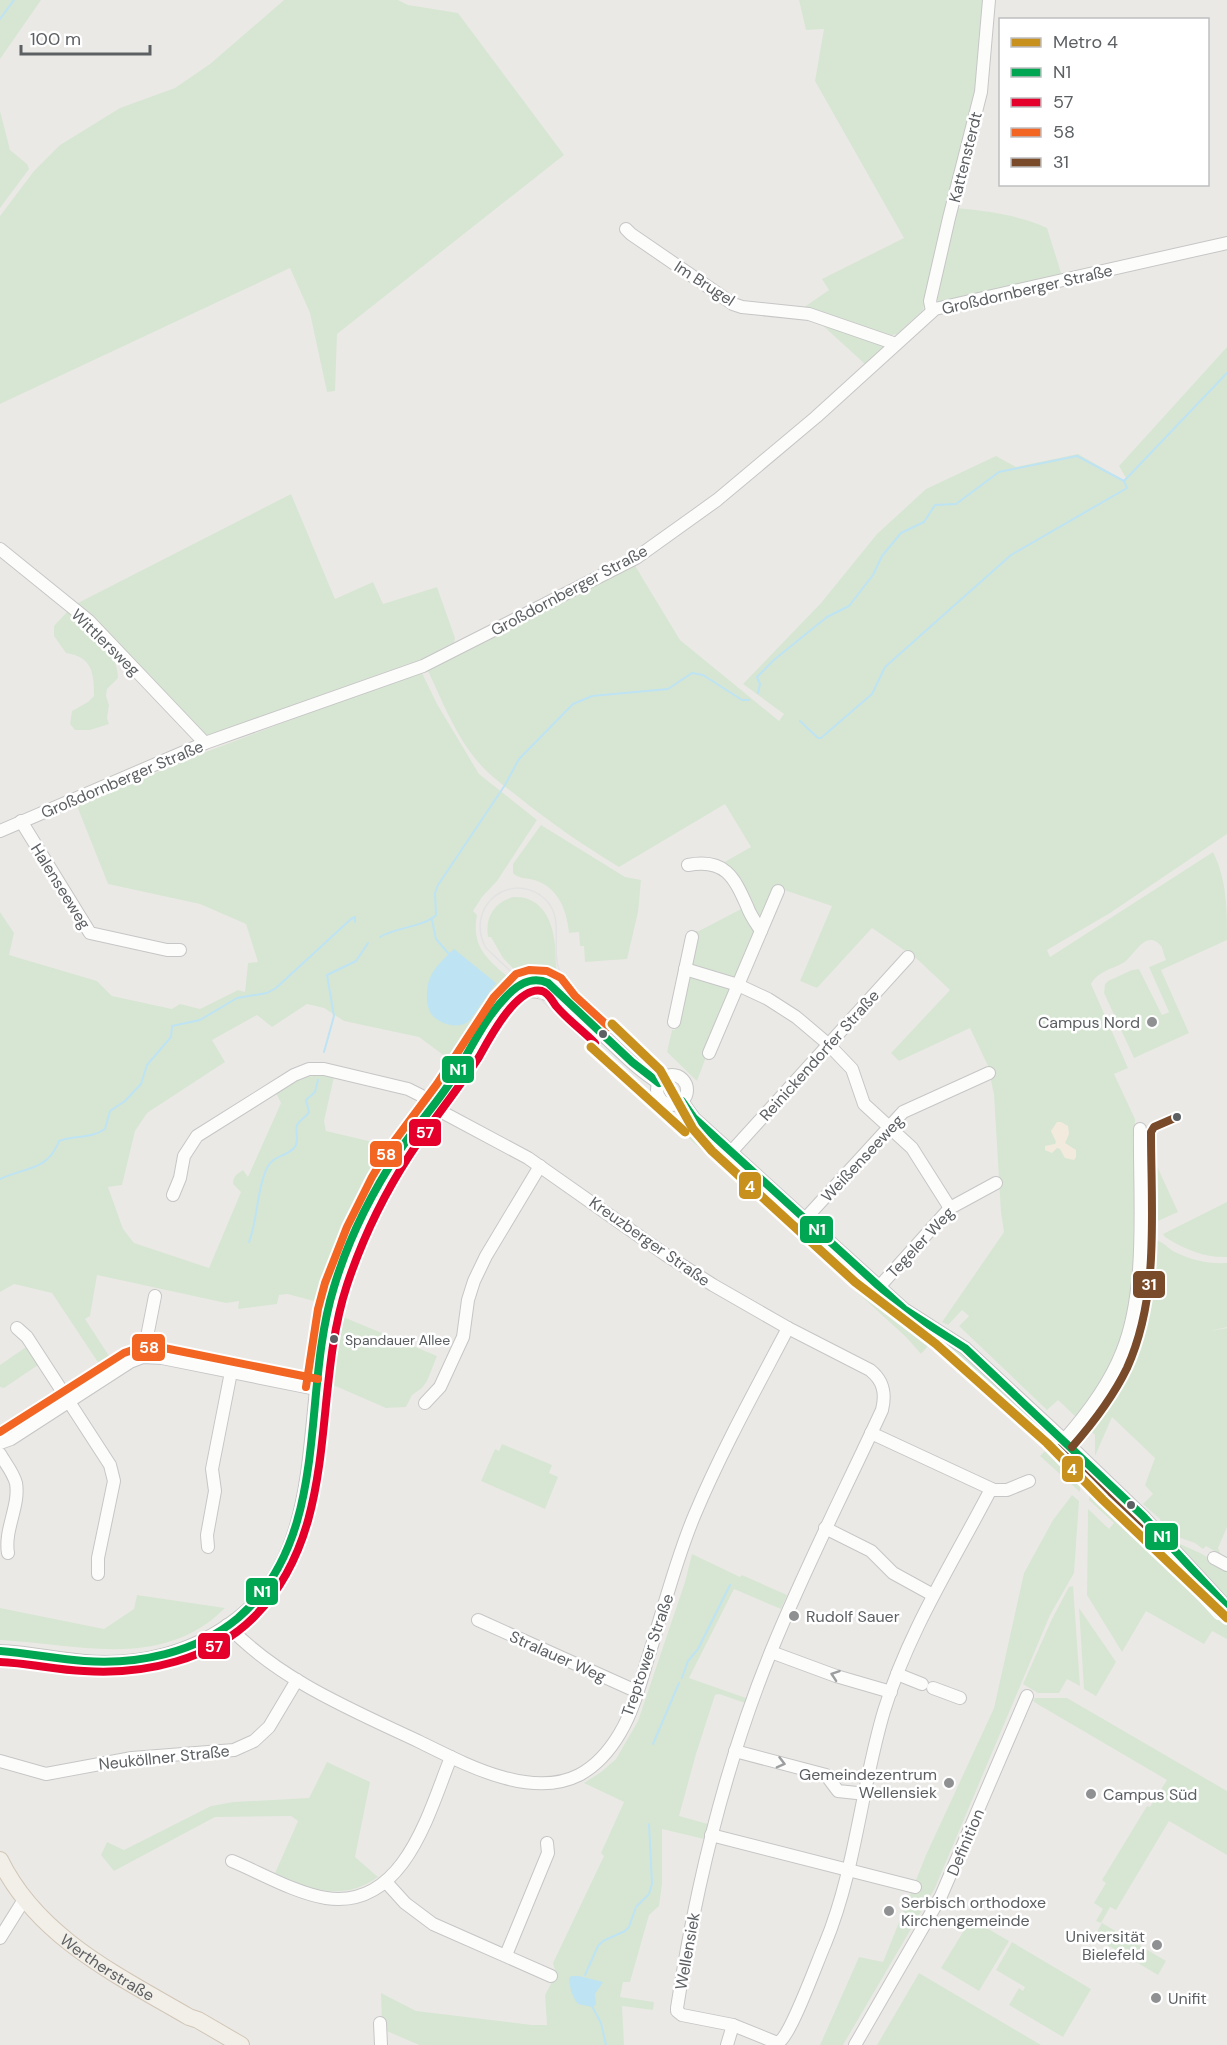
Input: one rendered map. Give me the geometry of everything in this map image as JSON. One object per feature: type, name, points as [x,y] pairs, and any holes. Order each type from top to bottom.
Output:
[{"type":"main road","name":"Wertherstraße","points":[[0,1860],[25,1898],[62,1937],[88,1957],[189,2018],[198,2020],[241,2045]]},
{"type":"street","name":"Kattensterdt","points":[[932,311],[930,301],[981,92],[989,0]]},
{"type":"street","name":"Im Brugel","points":[[626,229],[733,304],[742,307],[809,314],[896,344]]},
{"type":"street","name":"Großdornberger Straße","points":[[0,831],[205,743],[423,666],[636,558],[717,500],[816,417],[932,311],[1227,243]]},
{"type":"street","name":"Wittlersweg","points":[[0,549],[89,621],[205,743]]},
{"type":"street","name":"Halenseeweg","points":[[21,821],[90,933],[167,950],[180,950]]},
{"type":"street","points":[[688,865],[700,862],[711,864],[731,874],[761,931]]},
{"type":"street","points":[[709,1053],[778,891]]},
{"type":"street","points":[[674,1022],[692,937]]},
{"type":"street","name":"Reinickendorfer Straße","points":[[730,1152],[908,957]]},
{"type":"street","points":[[685,969],[738,985],[783,1008],[828,1044],[852,1069],[864,1104],[912,1148],[950,1208]]},
{"type":"street","points":[[0,1651],[85,1661],[140,1660],[188,1646],[227,1625],[248,1608],[265,1588],[279,1567],[296,1527],[309,1471],[316,1389],[328,1312],[356,1232],[381,1182],[399,1153],[434,1106],[507,998],[521,983],[537,980],[554,986],[567,1003],[642,1072],[659,1083]]},
{"type":"street","name":"Kreuzberger Straße","points":[[173,1195],[180,1178],[184,1156],[197,1136],[294,1075],[309,1069],[324,1069],[408,1089],[540,1166],[666,1255],[713,1285],[788,1328],[870,1370]]},
{"type":"street","name":"Weißenseeweg","points":[[805,1219],[903,1112],[989,1073]]},
{"type":"street","points":[[670,1075],[682,1079],[687,1090],[682,1101],[675,1105],[665,1104],[658,1096],[659,1083],[670,1075]]},
{"type":"street","points":[[682,1101],[694,1118],[730,1152],[879,1287],[909,1313],[964,1348],[1064,1440],[1148,1521],[1227,1607]]},
{"type":"street","points":[[1064,1440],[1092,1407],[1111,1376],[1123,1349],[1133,1313],[1139,1272],[1140,1129]]},
{"type":"street","points":[[425,1402],[440,1388],[463,1337],[468,1300],[486,1256],[540,1166]]},
{"type":"street","name":"Tegeler Weg","points":[[879,1287],[950,1208],[996,1183]]},
{"type":"street","points":[[144,1357],[155,1296]]},
{"type":"street","points":[[17,1328],[27,1337],[110,1465],[114,1481],[98,1558],[98,1574]]},
{"type":"street","name":"Treptower Straße","points":[[227,1625],[259,1656],[297,1680],[451,1757],[511,1780],[532,1783],[552,1782],[578,1775],[597,1762],[620,1732],[638,1692],[693,1517],[734,1431],[788,1328]]},
{"type":"street","points":[[0,1443],[11,1439],[122,1366],[144,1357],[162,1358],[316,1389]]},
{"type":"street","name":"Wellensiek","points":[[870,1370],[879,1380],[884,1395],[882,1410],[825,1528],[771,1652],[735,1751],[711,1835],[691,1924],[677,2011],[682,2015],[733,2025],[775,2042],[783,2039],[832,1928],[849,1870],[882,1719],[897,1674],[933,1595],[991,1490]]},
{"type":"street","points":[[208,1547],[207,1534],[215,1491],[212,1469],[231,1372]]},
{"type":"street","points":[[871,1433],[991,1490],[1007,1490],[1029,1481]]},
{"type":"street","points":[[0,1454],[15,1481],[16,1492],[7,1538],[8,1552]]},
{"type":"street","points":[[825,1528],[871,1551],[893,1574],[933,1595]]},
{"type":"street","points":[[1214,1558],[1227,1566]]},
{"type":"street","name":"Stralauer Weg","points":[[478,1620],[638,1692]]},
{"type":"street","points":[[771,1652],[836,1676],[891,1692]]},
{"type":"street","points":[[897,1674],[960,1698]]},
{"type":"street","name":"Neuköllner Straße","points":[[0,1761],[46,1774],[132,1758],[234,1750],[254,1741],[268,1727],[297,1680]]},
{"type":"street","name":"Definition","points":[[855,2045],[941,1896],[1026,1696]]},
{"type":"street","points":[[735,1751],[826,1775],[838,1791],[866,1794]]},
{"type":"street","points":[[232,1861],[308,1893],[327,1898],[356,1896],[373,1890],[386,1882],[402,1865],[413,1847],[451,1757]]},
{"type":"street","points":[[711,1835],[915,1887]]},
{"type":"street","points":[[506,1955],[548,1853],[547,1843]]},
{"type":"street","points":[[386,1882],[405,1903],[433,1924],[551,1976]]},
{"type":"street","points":[[0,1938],[25,1898]]},
{"type":"street","points":[[380,2023],[381,2045]]},
{"type":"street","points":[[727,2045],[733,2025]]},
{"type":"green space","points":[[0,0],[41,0],[0,59]]},
{"type":"green space","points":[[284,0],[398,0],[408,5],[458,13],[564,155],[337,334],[335,391],[327,392],[310,313],[290,268],[0,404],[0,216],[34,171],[60,145],[120,108],[175,88],[210,64]]},
{"type":"green space","points":[[799,0],[984,0],[977,88],[942,222],[923,310],[897,334],[887,336],[800,310],[829,290],[822,279],[904,238],[815,81],[824,29],[806,30]]},
{"type":"green space","points":[[0,111],[10,150],[27,164],[29,169],[0,208]]},
{"type":"green space","points":[[956,208],[1014,217],[1047,228],[1062,276],[941,304],[937,300]]},
{"type":"green space","points":[[820,323],[887,346],[865,364]]},
{"type":"green space","points":[[1227,347],[1227,834],[1110,913],[1047,950],[1050,957],[1213,852],[1224,884],[1227,940],[1161,970],[1189,1033],[1134,1058],[1104,993],[1105,984],[1108,981],[1139,969],[1162,1015],[1169,1012],[1149,967],[1166,960],[1161,946],[1155,941],[1150,940],[1140,945],[1127,960],[1101,974],[1091,984],[1128,1068],[1114,1074],[1135,1119],[1133,1282],[1128,1314],[1119,1346],[1107,1374],[1077,1418],[1058,1400],[1047,1410],[959,1326],[969,1316],[962,1310],[948,1325],[942,1322],[1004,1232],[994,1095],[988,1066],[970,1028],[899,1061],[891,1053],[950,990],[917,959],[872,928],[817,988],[800,981],[832,906],[775,887],[736,977],[693,966],[690,963],[695,933],[745,907],[721,864],[751,847],[725,804],[619,867],[554,824],[482,767],[456,729],[427,669],[634,564],[680,640],[779,721],[784,714],[743,684],[821,603],[877,534],[926,489],[996,456],[1016,467],[1078,454],[1123,480],[1126,478],[1119,466]]},
{"type":"green space","points":[[291,494],[335,599],[373,582],[383,604],[437,587],[455,638],[453,647],[431,658],[408,664],[203,738],[74,605]]},
{"type":"green space","points":[[67,612],[84,623],[101,639],[117,668],[118,678],[107,689],[106,696],[109,705],[107,718],[109,724],[90,730],[75,730],[70,724],[72,711],[94,696],[94,687],[90,667],[81,658],[66,653],[54,636],[54,626]]},
{"type":"green space","points":[[421,671],[437,704],[479,774],[537,820],[497,881],[473,911],[477,915],[477,936],[483,952],[510,979],[505,982],[450,1060],[419,1037],[344,1021],[324,1008],[307,1004],[272,1027],[257,1015],[212,1040],[225,1062],[147,1113],[135,1131],[122,1185],[108,1187],[123,1229],[134,1243],[209,1268],[241,1192],[233,1184],[234,1179],[243,1170],[248,1177],[281,1103],[276,1093],[303,1078],[334,1077],[324,1121],[326,1131],[390,1146],[347,1221],[331,1260],[318,1302],[287,1294],[279,1295],[277,1304],[238,1309],[239,1301],[226,1303],[97,1275],[90,1316],[85,1319],[111,1359],[101,1367],[52,1293],[14,1284],[0,1292],[0,912],[14,933],[9,955],[97,981],[112,996],[172,1009],[180,1004],[200,1009],[238,990],[245,992],[248,963],[258,962],[246,924],[200,904],[108,884],[77,806],[203,753]]},
{"type":"green space","points":[[541,825],[625,877],[641,880],[638,912],[627,959],[585,962],[584,946],[580,946],[579,932],[569,933],[566,915],[558,898],[547,886],[513,873],[513,864]]},
{"type":"green space","points":[[513,897],[531,900],[544,911],[554,936],[558,974],[537,971],[518,974],[503,958],[491,937],[488,937],[487,930],[492,912],[500,903]]},
{"type":"green space","points":[[689,976],[728,986],[731,990],[697,1081],[667,1052],[672,1030],[675,1030],[686,979]]},
{"type":"green space","points":[[685,1118],[874,1292],[876,1291],[905,1317],[938,1335],[921,1354],[906,1337],[681,1131]]},
{"type":"green space","points":[[1145,1140],[1178,1212],[1151,1224],[1145,1222]]},
{"type":"green space","points":[[1227,1202],[1227,1257],[1194,1252],[1163,1234]]},
{"type":"green space","points":[[1156,1240],[1186,1257],[1206,1262],[1227,1263],[1227,1327],[1211,1331],[1227,1328],[1227,1527],[1218,1548],[1221,1555],[1206,1546],[1203,1549],[1195,1543],[1172,1535],[1163,1527],[1160,1519],[1143,1504],[1153,1494],[1145,1485],[1155,1458],[1112,1417],[1095,1456],[1095,1435],[1088,1428],[1117,1386],[1113,1383],[1131,1337],[1141,1294],[1144,1260]]},
{"type":"green space","points":[[341,1316],[437,1356],[427,1381],[412,1395],[406,1407],[386,1408],[333,1385],[330,1379]]},
{"type":"green space","points":[[946,1340],[963,1351],[1038,1421],[1033,1426],[941,1345]]},
{"type":"green space","points":[[26,1347],[38,1365],[4,1388],[0,1387],[0,1365]]},
{"type":"green space","points":[[502,1444],[552,1465],[549,1473],[558,1477],[545,1509],[481,1481],[495,1449],[499,1451]]},
{"type":"green space","points":[[1052,1444],[1081,1473],[1080,1492],[1040,1456]]},
{"type":"green space","points":[[1091,1484],[1124,1517],[1131,1510],[1177,1565],[1227,1615],[1227,1639],[1212,1631],[1204,1644],[1146,1611],[1122,1652],[1087,1595],[1088,1509],[1109,1529],[1114,1523],[1089,1500]]},
{"type":"green space","points":[[1072,1495],[1079,1501],[1074,1573],[1050,1615],[935,1888],[843,2045],[820,2045],[859,1957],[883,1962],[926,1855],[994,1708],[1024,1573],[1053,1520]]},
{"type":"green space","points":[[1169,1539],[1227,1568],[1227,1599]]},
{"type":"green space","points":[[692,1554],[740,1577],[742,1575],[787,1595],[781,1609],[734,1589],[689,1678],[746,1698],[745,1703],[719,1694],[715,1695],[696,1754],[679,1816],[708,1824],[704,1839],[662,1829],[662,1884],[659,1906],[649,1915],[630,1982],[623,1982],[620,1997],[654,2002],[653,2010],[622,2006],[624,2045],[419,2045],[382,2029],[381,1993],[416,2011],[547,2025],[545,1995],[556,1974],[553,1963],[604,1856],[601,1853],[624,1802],[584,1783],[616,1759],[638,1721],[685,1582]]},
{"type":"green space","points":[[1073,1586],[1080,1686],[1067,1679],[1059,1693],[1038,1693],[1023,1684],[1052,1619],[1069,1587]]},
{"type":"green space","points":[[137,1595],[225,1608],[200,1628],[174,1640],[147,1647],[89,1648],[0,1640],[0,1608],[104,1629],[134,1609]]},
{"type":"green space","points":[[1079,1608],[1116,1662],[1096,1696],[1084,1689]]},
{"type":"green space","points":[[1035,1698],[1067,1698],[1227,1791],[1227,1855],[1169,1821],[1116,1910],[1110,1907],[1101,1923],[1096,1921],[1103,1909],[1094,1903],[1106,1883],[1102,1880],[1147,1806],[1150,1807],[1167,1780],[1039,1705],[1033,1701]]},
{"type":"green space","points":[[327,1762],[370,1782],[355,1857],[378,1877],[365,1885],[340,1891],[327,1891],[301,1884],[275,1873],[298,1821],[291,1816],[215,1817],[114,1871],[101,1855],[107,1842],[124,1850],[211,1806],[233,1802],[309,1798]]},
{"type":"green space","points":[[971,1919],[1009,1941],[979,1991],[941,1968]]},
{"type":"green space","points":[[1102,1923],[1166,1961],[1158,1975],[1094,1937]]},
{"type":"green space","points":[[1012,1942],[1091,1989],[1063,2037],[1009,2005],[1019,1988],[1023,1991],[1025,1987],[996,1970]]},
{"type":"green space","points":[[919,1973],[1041,2045],[877,2045]]},
{"type":"sand","points":[[1057,1122],[1068,1126],[1069,1134],[1065,1143],[1076,1150],[1074,1160],[1065,1158],[1060,1149],[1057,1148],[1052,1153],[1045,1150],[1045,1146],[1056,1142],[1051,1131]]},
{"type":"water","points":[[454,949],[496,983],[470,1020],[461,1025],[445,1024],[432,1015],[428,1007],[428,986],[432,974],[440,962]]},
{"type":"water","points":[[571,1976],[603,1982],[595,1994],[596,2005],[592,2007],[578,2004],[571,1989],[569,1979]]},
{"type":"waterway","points":[[0,19],[14,0]]},
{"type":"waterway","points":[[1124,481],[1227,373]]},
{"type":"waterway","points":[[758,693],[760,684],[757,677],[775,659],[827,617],[849,606],[873,575],[882,556],[901,533],[924,522],[935,505],[956,504],[999,472],[1077,456],[1124,481]]},
{"type":"waterway","points":[[800,721],[818,738],[821,738],[872,694],[885,667],[1011,555],[1127,488],[1124,481]]},
{"type":"waterway","points":[[380,937],[424,922],[436,915],[435,893],[438,885],[505,785],[519,759],[573,704],[592,696],[668,689],[692,673],[703,675],[742,700],[749,700]]},
{"type":"waterway","points":[[0,1179],[42,1163],[49,1158],[59,1141],[94,1134],[105,1129],[110,1111],[125,1101],[141,1084],[147,1065],[171,1037],[172,1026],[200,1020],[237,998],[267,993],[276,988],[355,917],[355,922]]},
{"type":"waterway","points":[[432,920],[436,939],[449,954]]},
{"type":"waterway","points":[[324,1052],[334,1016],[327,975],[356,961],[368,943]]},
{"type":"waterway","points":[[249,1242],[266,1170],[275,1159],[296,1146],[297,1125],[309,1112],[306,1100],[315,1092],[318,1080]]},
{"type":"waterway","points":[[682,1678],[688,1661],[698,1649],[730,1585]]},
{"type":"waterway","points":[[653,1744],[679,1683]]},
{"type":"waterway","points":[[585,1975],[598,1946],[629,1927],[636,1907],[649,1894],[652,1884],[649,1824]]},
{"type":"waterway","points":[[592,2006],[601,2023],[606,2045]]},
{"type":"tram line","points":[[591,1047],[486,948],[481,934],[481,921],[484,909],[492,899],[513,888],[526,889],[540,895],[548,903],[556,921],[557,962],[564,980],[590,1007],[612,1024]]},
{"type":"metro line","name":"4","points":[[612,1024],[660,1070],[693,1129],[712,1151],[855,1282],[936,1344],[1047,1443],[1103,1500],[1227,1618]]},
{"type":"metro line","name":"4","points":[[591,1047],[685,1132]]},
{"type":"transit line","name":"58","points":[[306,1387],[318,1309],[325,1283],[347,1227],[390,1147],[437,1084],[494,997],[516,974],[529,970],[547,971],[561,978],[575,996],[609,1027]]},
{"type":"transit line","name":"N1","points":[[0,1651],[104,1662],[165,1654],[204,1640],[221,1630],[238,1618],[268,1584],[288,1547],[301,1506],[309,1462],[324,1329],[334,1287],[346,1252],[361,1218],[388,1169],[451,1081],[486,1022],[512,991],[529,981],[538,980],[548,983],[632,1062],[659,1083]]},
{"type":"transit line","name":"57","points":[[0,1662],[107,1672],[153,1667],[176,1662],[219,1644],[255,1616],[282,1581],[301,1542],[313,1501],[336,1327],[347,1285],[359,1251],[399,1171],[471,1070],[505,1015],[523,996],[533,991],[544,992],[565,1016],[595,1043]]},
{"type":"transit line","name":"N1","points":[[682,1101],[694,1118],[904,1309],[965,1348],[1143,1516],[1227,1607]]},
{"type":"transit line","name":"31","points":[[1072,1447],[1095,1419],[1115,1389],[1127,1368],[1138,1340],[1145,1311],[1151,1252],[1151,1132],[1154,1127],[1177,1117]]},
{"type":"transit line","name":"58","points":[[0,1432],[124,1353],[141,1347],[164,1348],[318,1379]]},
{"type":"transit line","name":"31","points":[[1057,1448],[1140,1528],[1219,1614]]},
{"type":"place","name":"Campus Nord","points":[[1152,1022]]},
{"type":"place","name":"Spandauer Allee","points":[[334,1339]]},
{"type":"place","name":"Rudolf Sauer","points":[[794,1616]]},
{"type":"place","name":"Gemeindezentrum Wellensiek","points":[[949,1783]]},
{"type":"place","name":"Campus Süd","points":[[1091,1794]]},
{"type":"place","name":"Serbisch orthodoxe Kirchengemeinde","points":[[889,1911]]},
{"type":"place","name":"Universität Bielefeld","points":[[1157,1945]]},
{"type":"place","name":"Unifit","points":[[1156,1998]]}]
